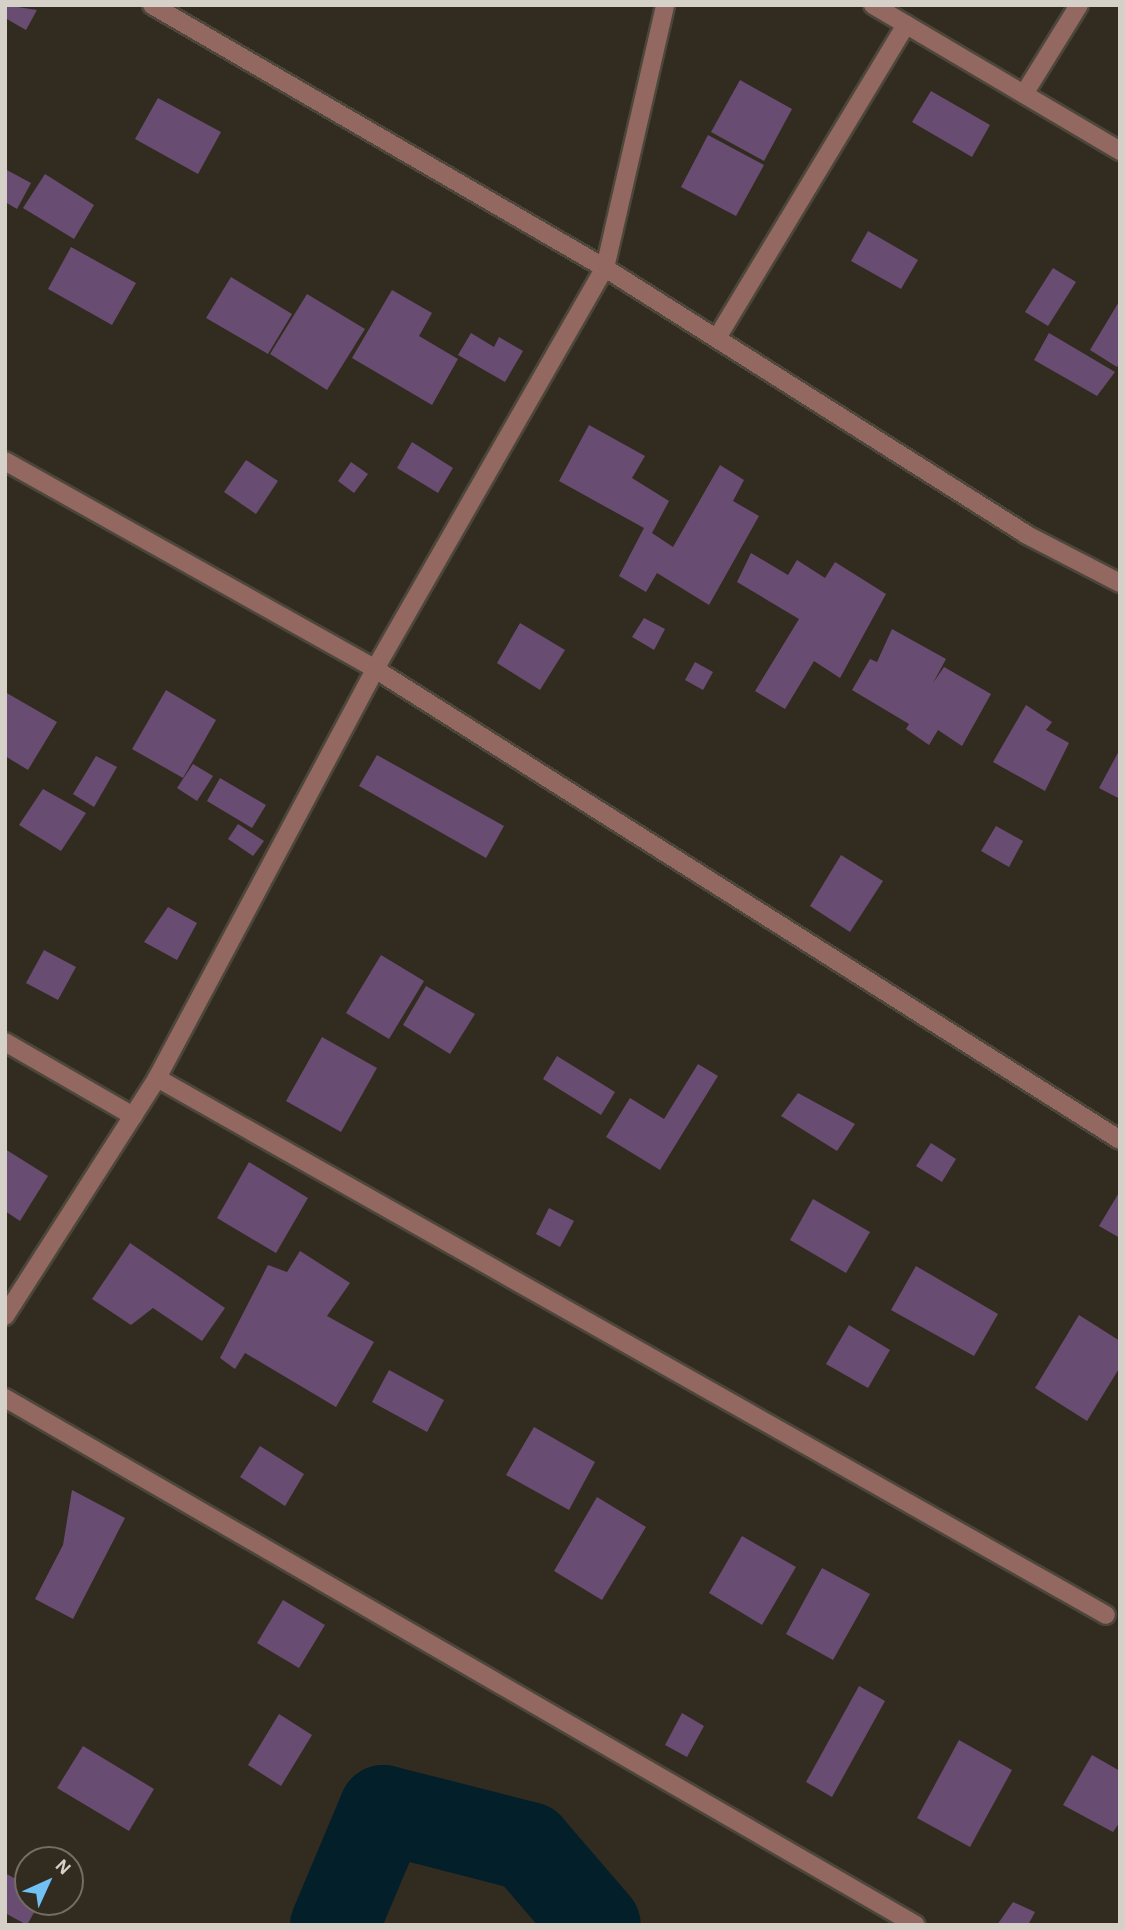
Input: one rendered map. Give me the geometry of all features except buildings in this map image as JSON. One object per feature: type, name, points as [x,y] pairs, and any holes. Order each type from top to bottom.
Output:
[{"type":"street","points":[[152,5],[606,268],[1025,534],[1120,583]]},
{"type":"street","points":[[5,1316],[157,1078],[375,668],[606,268],[665,5]]},
{"type":"street","points":[[873,5],[1120,151]]},
{"type":"street","points":[[1024,94],[1079,5]]},
{"type":"street","points":[[717,338],[906,25]]},
{"type":"street","points":[[5,461],[375,668],[1120,1140]]},
{"type":"street","points":[[5,1042],[133,1116]]},
{"type":"street","points":[[157,1078],[1106,1615]]},
{"type":"street","points":[[5,1398],[916,1925]]},
{"type":"waterway","points":[[334,1925],[383,1809],[528,1846],[596,1925]]}]
